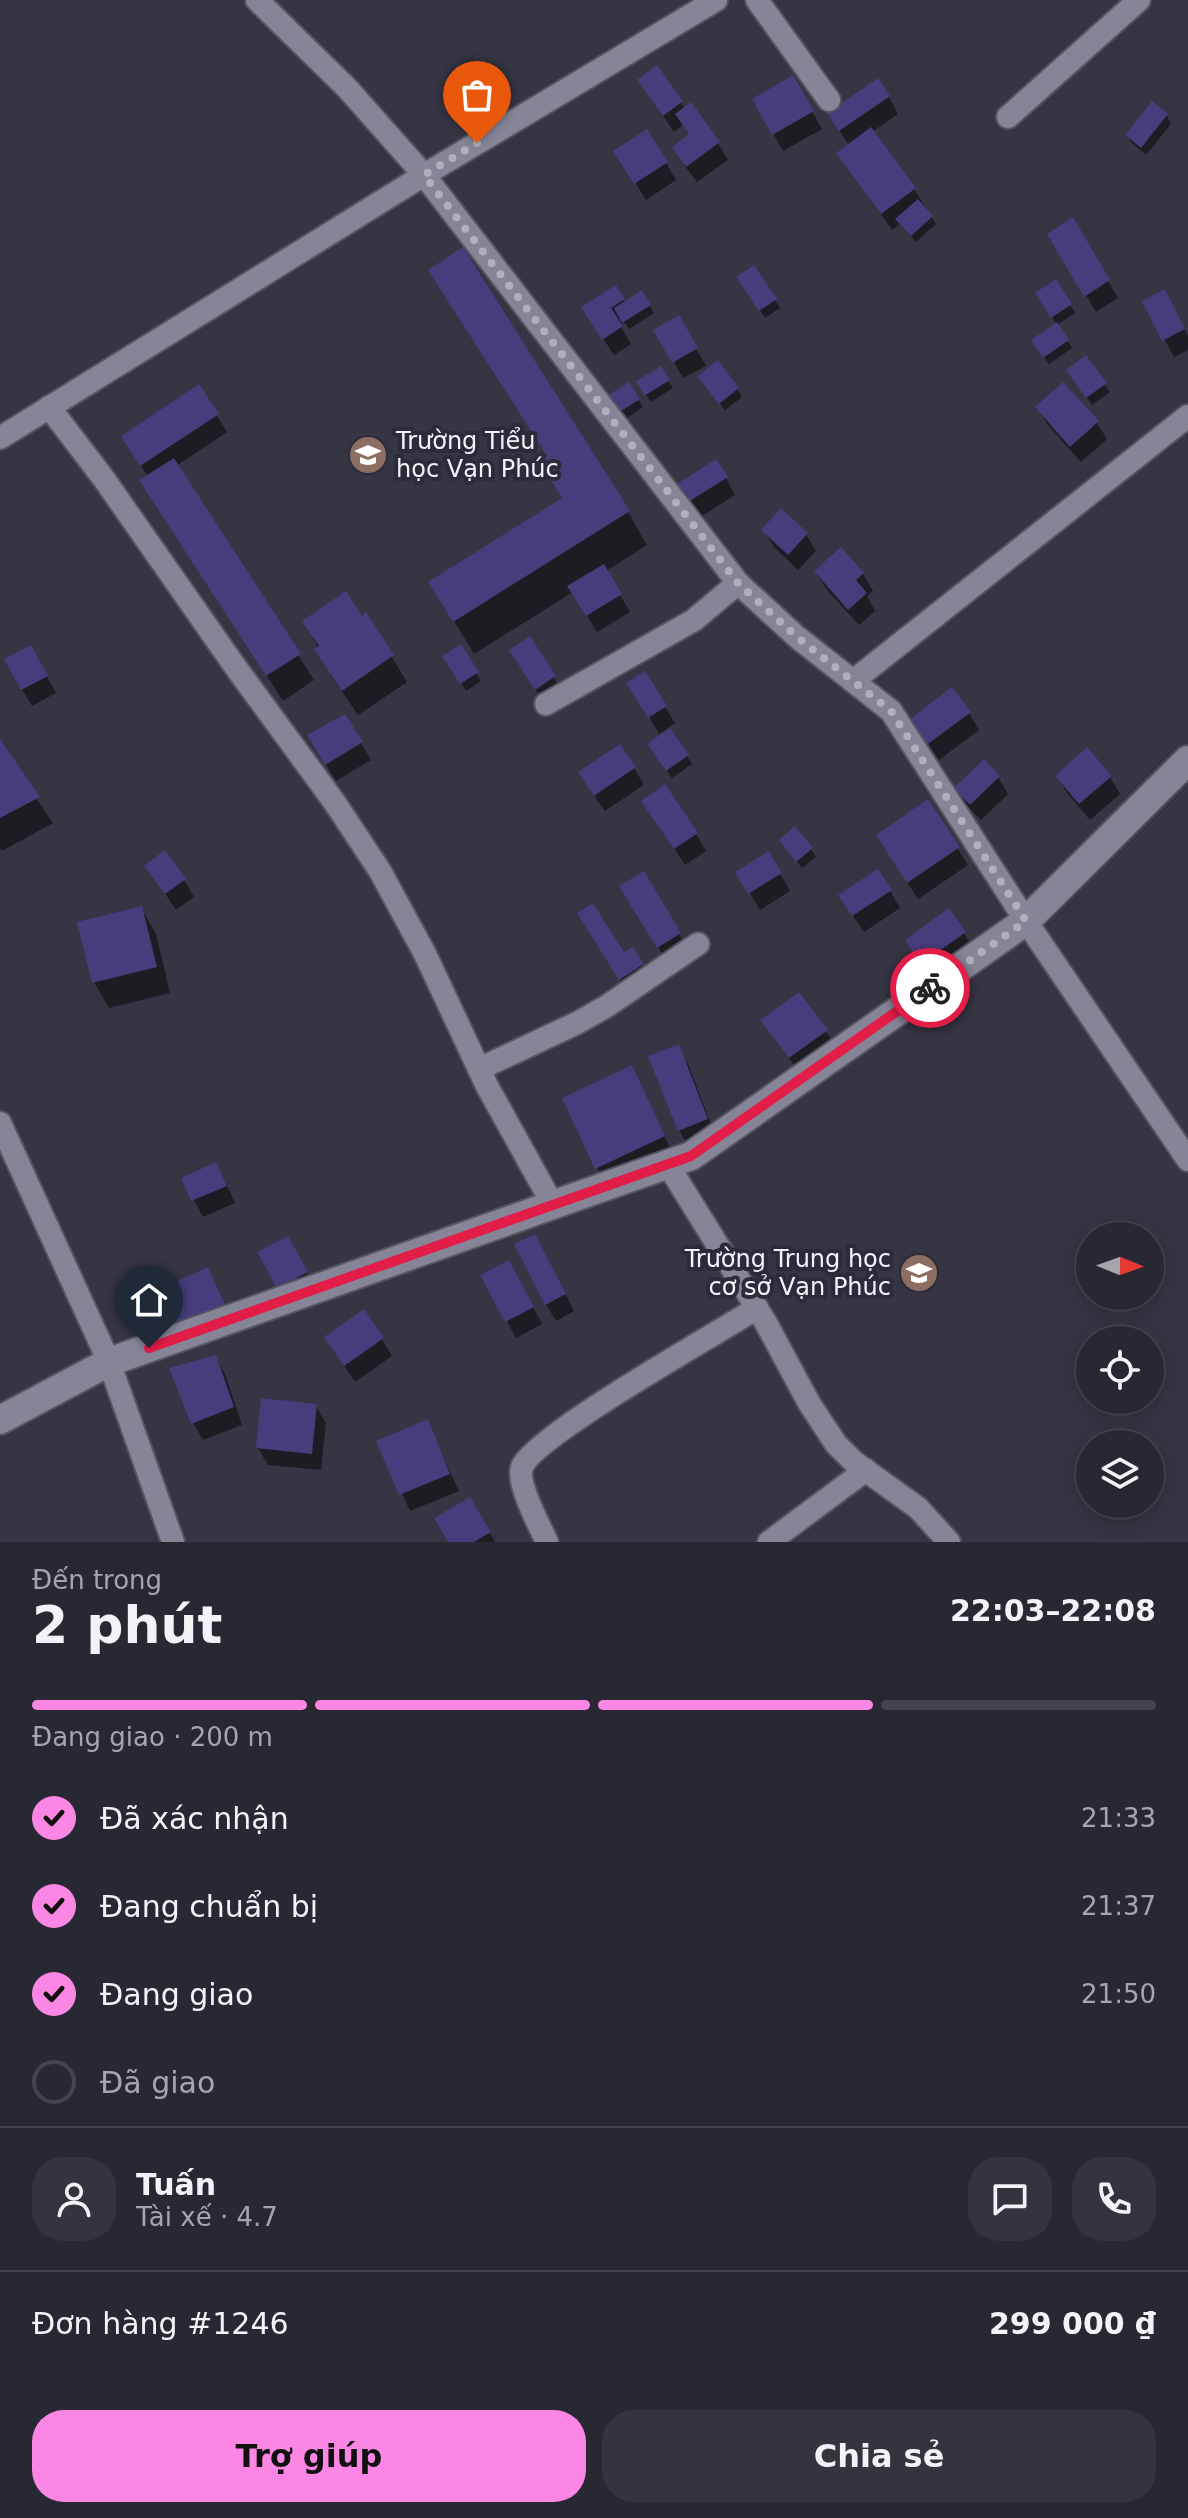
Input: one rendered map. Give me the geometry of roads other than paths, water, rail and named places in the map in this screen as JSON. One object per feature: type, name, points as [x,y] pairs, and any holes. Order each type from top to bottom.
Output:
[{"type":"street","points":[[257,0],[347,88],[424,175],[738,583],[797,637],[891,711],[1026,921],[1188,1160]]},
{"type":"street","points":[[0,438],[424,175],[716,0]]},
{"type":"street","points":[[757,0],[829,100]]},
{"type":"street","points":[[1008,117],[1139,0]]},
{"type":"street","points":[[49,407],[104,479],[380,871],[425,954],[479,1069],[553,1205]]},
{"type":"street","points":[[853,681],[1188,416]]},
{"type":"street","points":[[546,704],[694,620],[738,583]]},
{"type":"street","points":[[0,1420],[109,1362],[691,1156],[1026,921],[1188,760]]},
{"type":"street","points":[[479,1069],[577,1023],[698,944]]},
{"type":"street","points":[[0,1123],[109,1362],[173,1542]]},
{"type":"street","points":[[668,1165],[757,1308],[809,1403],[836,1444],[854,1462],[918,1508],[949,1542]]},
{"type":"street","points":[[547,1542],[530,1505],[522,1476],[521,1469],[527,1459],[577,1420],[757,1308]]},
{"type":"street","points":[[769,1542],[866,1470]]},
{"type":"place","name":"Trường Tiểu học Vạn Phúc","points":[[368,455]]},
{"type":"place","name":"Trường Trung học cơ sở Vạn Phúc","points":[[919,1273]]}]
